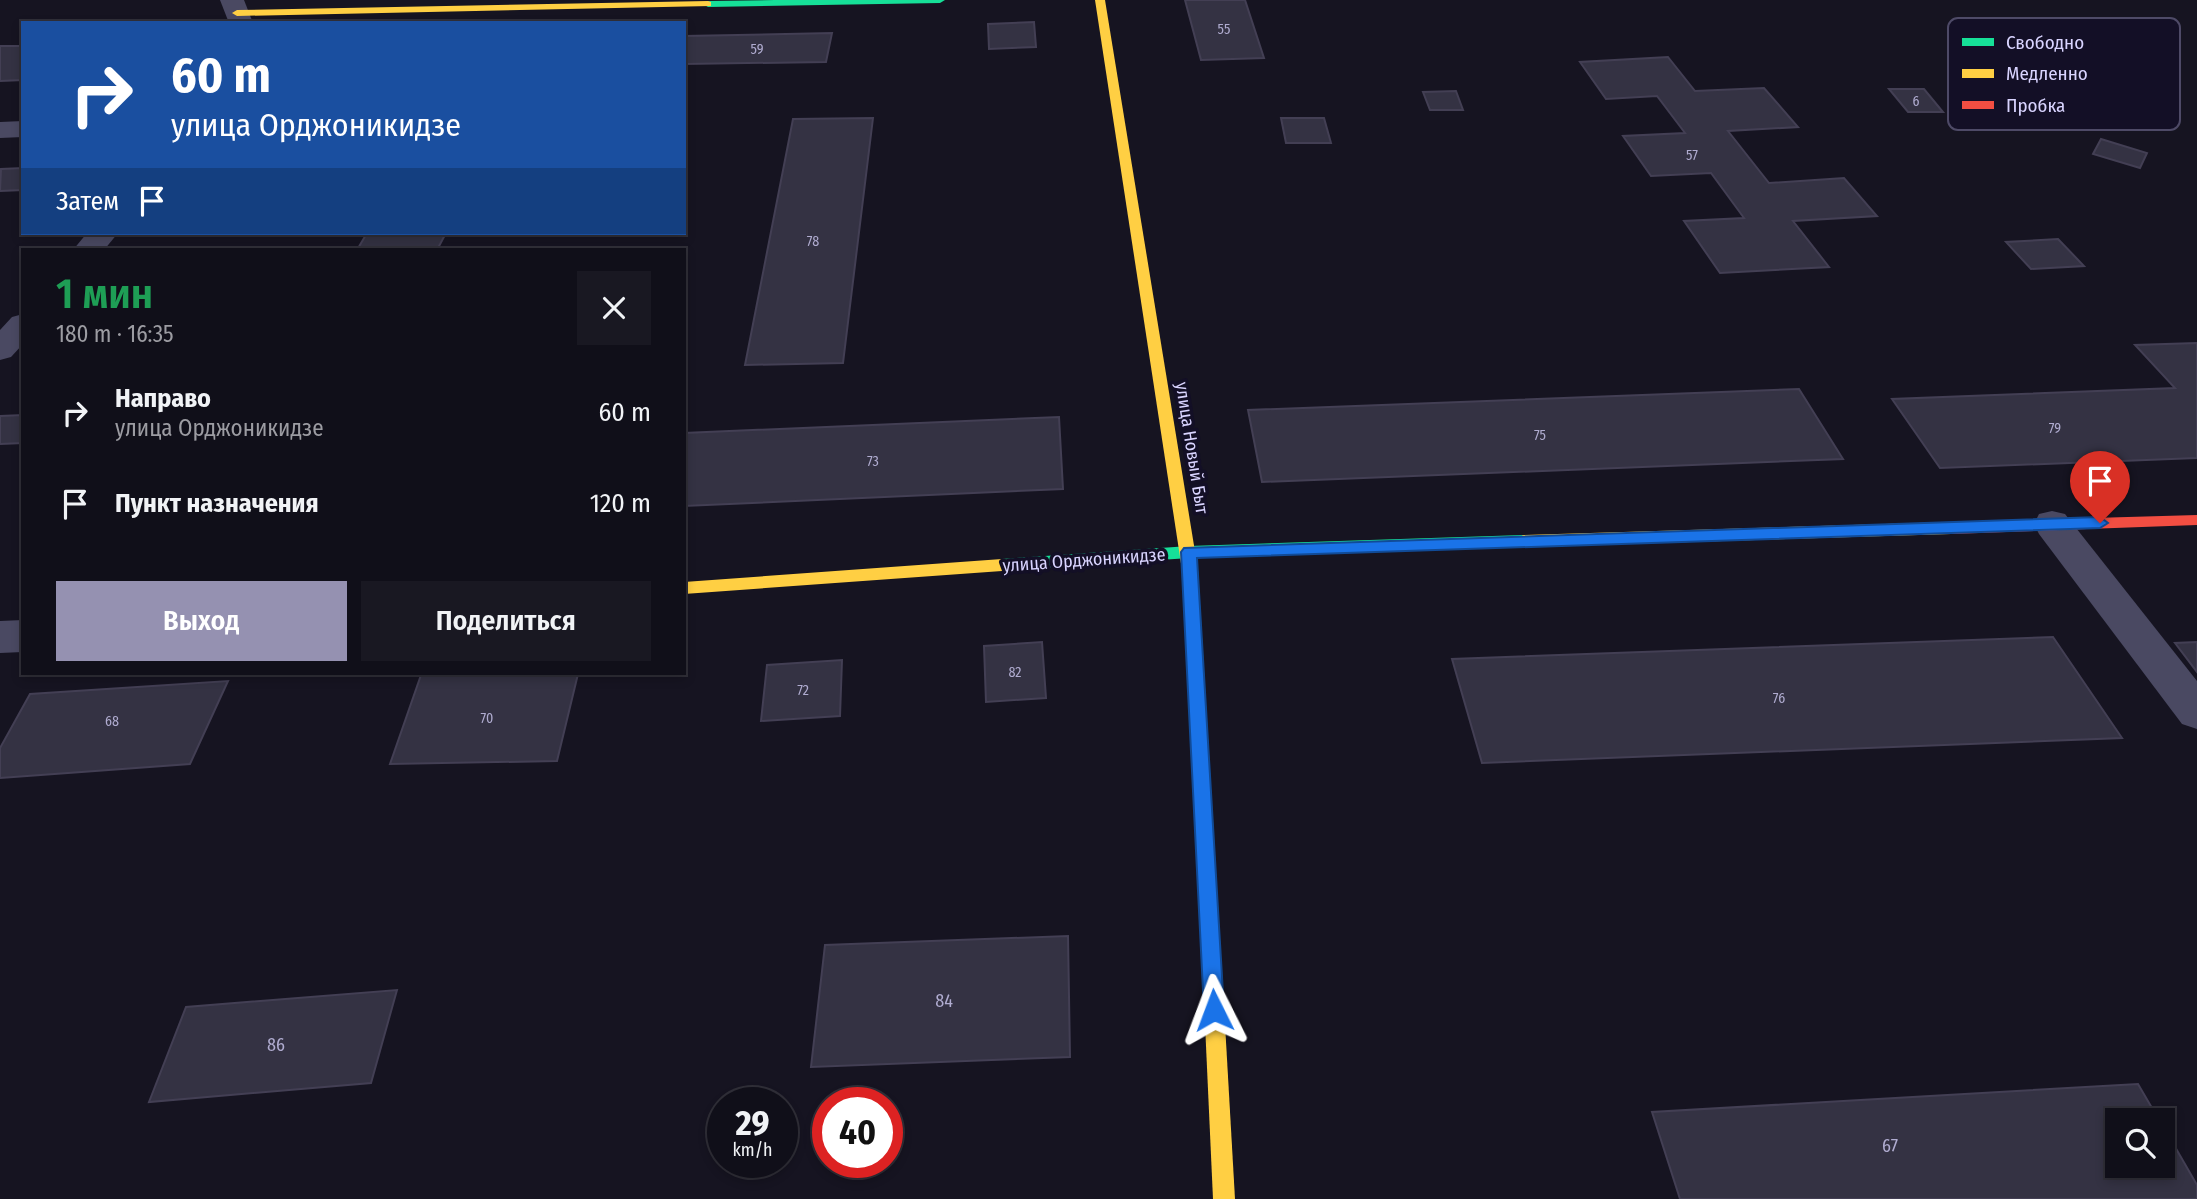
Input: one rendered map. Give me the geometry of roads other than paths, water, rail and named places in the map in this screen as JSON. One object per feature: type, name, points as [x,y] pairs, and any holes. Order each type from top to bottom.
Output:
[{"type":"street","points":[[237,12],[940,0]]},
{"type":"street","name":"улица Новый Быт","points":[[1100,0],[1189,552],[1224,1199]]},
{"type":"street","points":[[0,130],[21,129]]},
{"type":"street","points":[[0,351],[21,326]]},
{"type":"street","name":"улица Орджоникидзе","points":[[686,589],[1189,552],[2197,520]]},
{"type":"street","points":[[2052,524],[2197,712]]},
{"type":"street","points":[[0,637],[21,636]]}]
